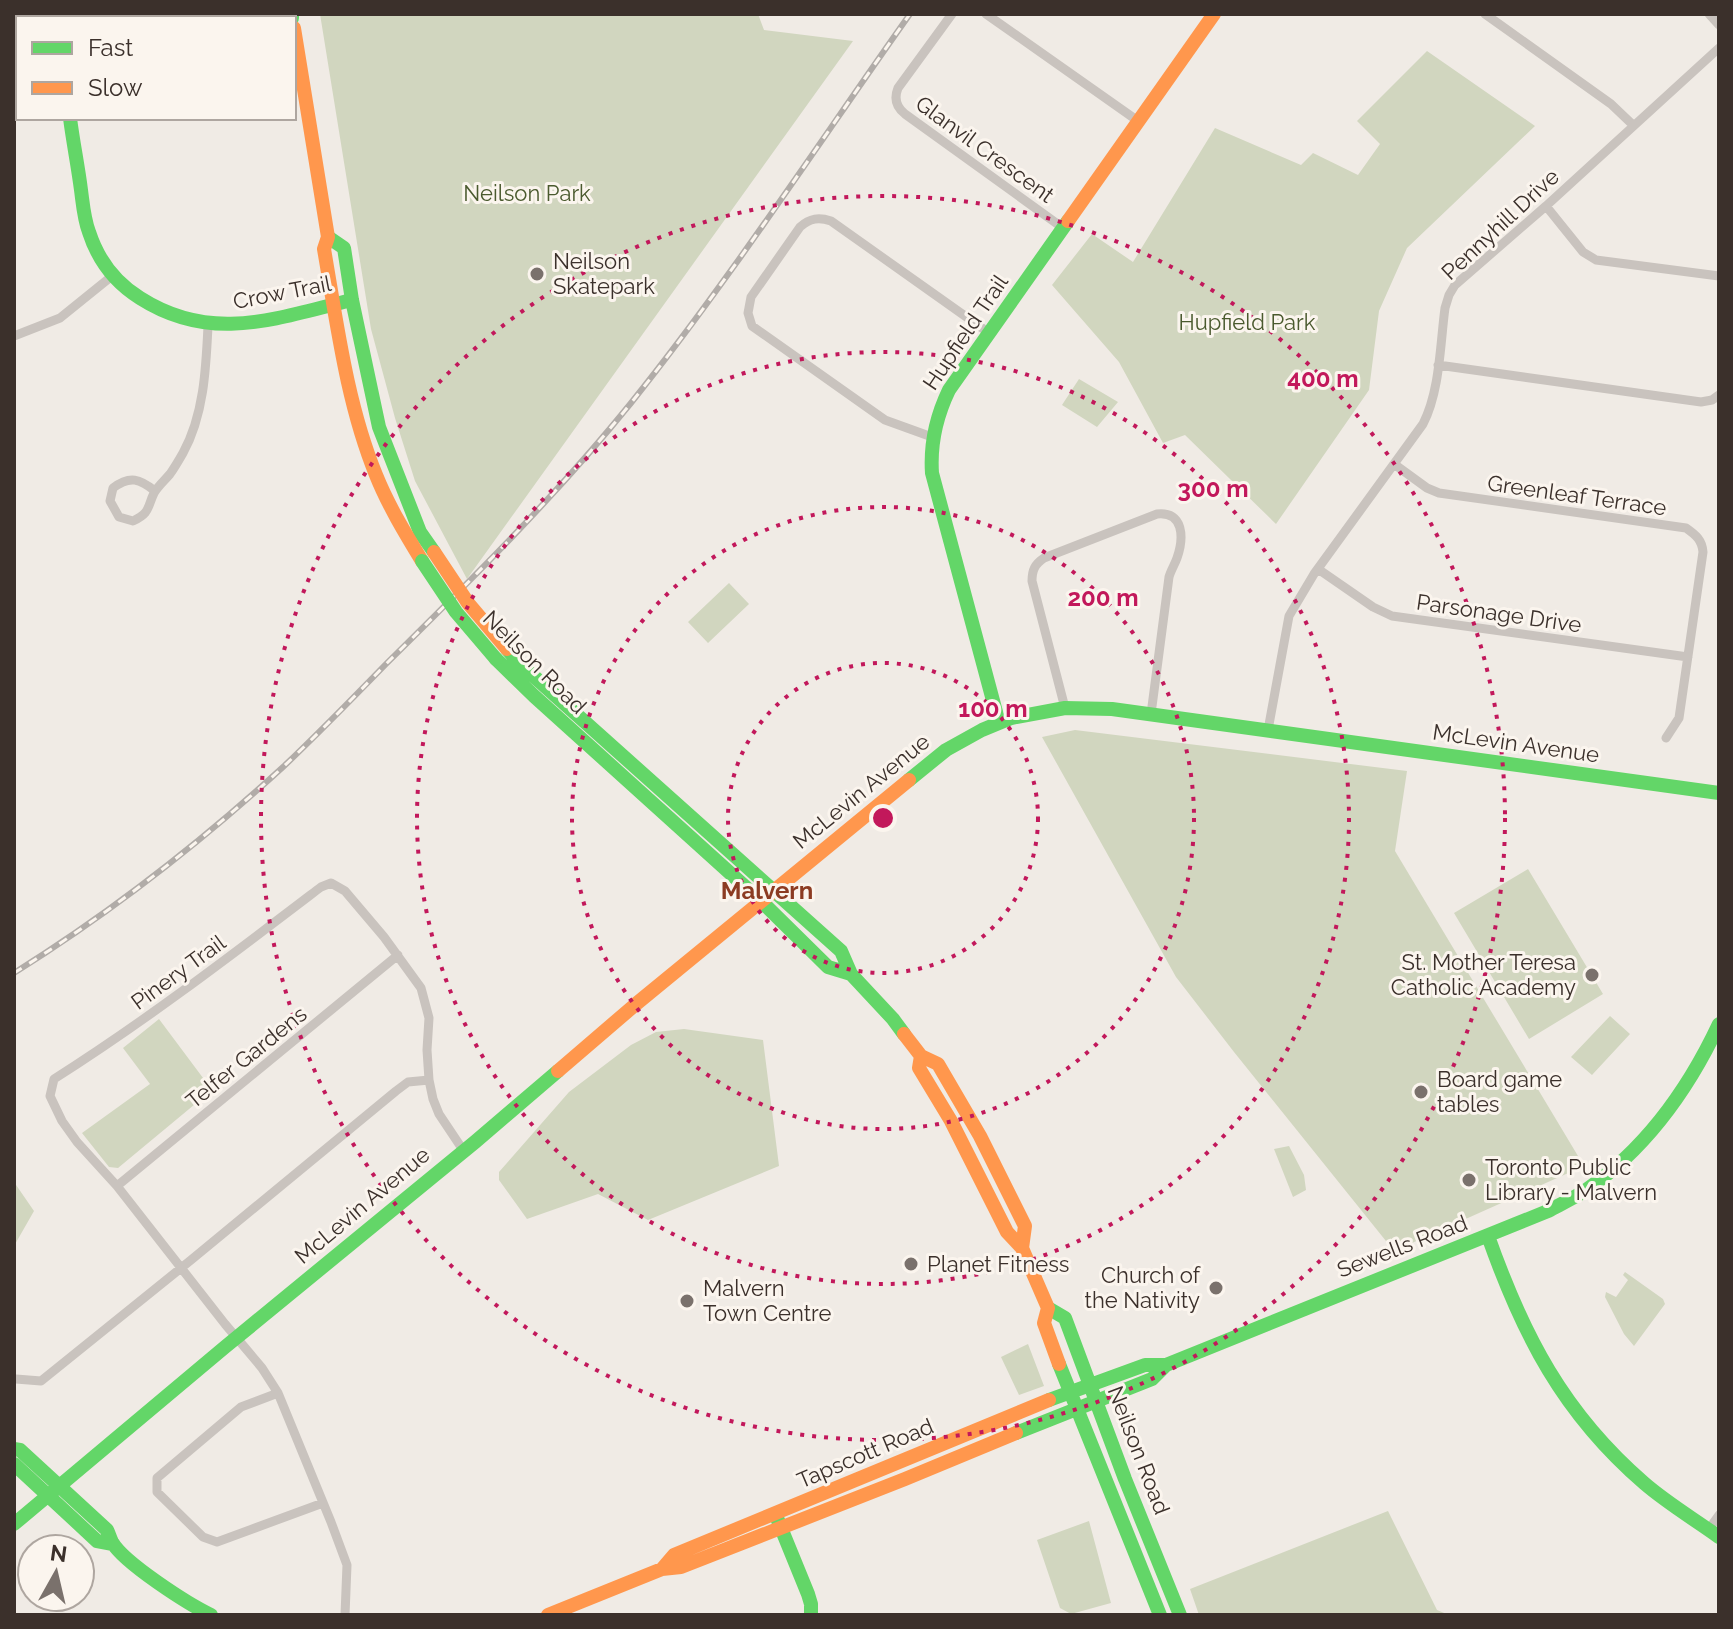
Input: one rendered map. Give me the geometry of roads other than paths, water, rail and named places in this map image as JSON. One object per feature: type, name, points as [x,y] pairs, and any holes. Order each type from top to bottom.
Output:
[{"type":"street","name":"Glanvil Crescent","points":[[952,14],[898,88],[897,105],[905,114],[1063,228]]},
{"type":"street","points":[[986,14],[1138,121]]},
{"type":"street","name":"Hupfield Trail","points":[[999,723],[932,473],[932,437],[939,408],[1213,14]]},
{"type":"street","points":[[1485,14],[1611,104],[1633,125]]},
{"type":"street","points":[[1709,14],[1719,25]]},
{"type":"street","name":"Neilson Road","points":[[296,40],[328,237],[324,249],[343,352],[365,445],[406,537],[468,603],[501,654],[534,696],[761,901],[828,967],[851,974]]},
{"type":"street","name":"Pennyhill Drive","points":[[1268,730],[1289,616],[1318,569],[1429,414],[1445,308],[1455,285],[1719,48]]},
{"type":"street","name":"Crow Trail","points":[[70,120],[85,221],[100,260],[112,276],[160,312],[208,326],[243,324],[352,300]]},
{"type":"street","points":[[1546,206],[1583,252],[1596,260],[1719,276]]},
{"type":"street","points":[[932,437],[885,420],[752,326],[748,313],[751,297],[800,227],[806,221],[823,219],[831,221],[989,333]]},
{"type":"street","name":"Neilson Road","points":[[328,237],[344,247],[379,427],[428,557]]},
{"type":"street","points":[[14,336],[60,318],[112,276]]},
{"type":"street","points":[[155,491],[141,481],[123,480],[113,488],[110,501],[119,517],[133,521],[143,516],[150,507],[155,491],[173,471],[191,439],[203,389],[208,326]]},
{"type":"street","points":[[1438,365],[1701,402],[1719,395]]},
{"type":"street","name":"Greenleaf Terrace","points":[[1394,464],[1439,493],[1686,528],[1699,538],[1703,552],[1679,718],[1666,738]]},
{"type":"street","points":[[1065,708],[1032,581],[1033,570],[1044,558],[1163,513],[1176,519],[1181,530],[1177,559],[1169,577],[1151,714]]},
{"type":"street","name":"Parsonage Drive","points":[[1318,569],[1373,607],[1392,616],[1688,657]]},
{"type":"street","name":"Neilson Road","points":[[501,654],[519,663],[841,951],[851,974],[893,1019],[921,1056],[938,1064],[958,1096],[1025,1226],[1022,1248]]},
{"type":"street","name":"McLevin Avenue","points":[[14,1524],[761,901],[946,750],[982,730],[1038,712],[1065,708],[1112,709],[1719,793]]},
{"type":"street","name":"Pinery Trail","points":[[345,1615],[347,1565],[278,1393],[262,1368],[62,1121],[50,1096],[54,1079],[153,1013],[321,887],[331,883],[345,891],[421,988],[429,1018],[427,1050],[433,1099],[439,1114],[463,1150]]},
{"type":"street","name":"Telfer Gardens","points":[[117,1186],[398,955]]},
{"type":"street","name":"Sewells Road","points":[[1091,1386],[1145,1365],[1166,1365],[1488,1236],[1548,1211],[1584,1191],[1642,1143],[1681,1097],[1719,1024]]},
{"type":"street","name":"Neilson Road","points":[[921,1056],[919,1068],[968,1152],[1007,1232],[1022,1248],[1048,1308],[1065,1318],[1180,1615]]},
{"type":"street","points":[[16,1379],[41,1381],[396,1091],[408,1082],[429,1080]]},
{"type":"street","points":[[968,1152],[984,1144]]},
{"type":"street","points":[[1488,1236],[1529,1338],[1592,1432],[1643,1482],[1714,1533],[1719,1515]]},
{"type":"street","name":"Neilson Road","points":[[1048,1308],[1044,1323],[1160,1615]]},
{"type":"street","name":"Sewells Road","points":[[1097,1402],[1152,1379],[1166,1365]]},
{"type":"street","name":"Tapscott Road","points":[[548,1615],[662,1569],[681,1567],[778,1521],[1091,1386]]},
{"type":"street","points":[[278,1393],[241,1407],[157,1478],[157,1492],[203,1537],[217,1542],[323,1503]]},
{"type":"street","name":"Tapscott Road","points":[[778,1521],[905,1479],[1097,1402]]},
{"type":"street","points":[[14,1449],[20,1450],[97,1541],[113,1544],[190,1605],[211,1615]]},
{"type":"street","points":[[14,1464],[55,1491]]},
{"type":"street","points":[[1108,1485],[1125,1479]]},
{"type":"street","points":[[778,1521],[808,1594],[811,1615]]},
{"type":"railway","points":[[14,973],[119,902],[186,850],[283,767],[543,504],[631,403],[704,308],[910,14]]},
{"type":"place","name":"Neilson Skatepark","points":[[537,274]]},
{"type":"place","name":"St. Mother Teresa Catholic Academy","points":[[1592,975]]},
{"type":"place","name":"Board game tables","points":[[1421,1092]]},
{"type":"place","name":"Toronto Public Library - Malvern","points":[[1469,1180]]},
{"type":"place","name":"Planet Fitness","points":[[911,1264]]},
{"type":"place","name":"Church of the Nativity","points":[[1216,1288]]},
{"type":"place","name":"Malvern Town Centre","points":[[687,1301]]},
{"type":"district","name":"Malvern","points":[[767,891]]},
{"type":"park label","name":"Neilson Park","points":[[527,193]]},
{"type":"park label","name":"Hupfield Park","points":[[1247,322]]}]
